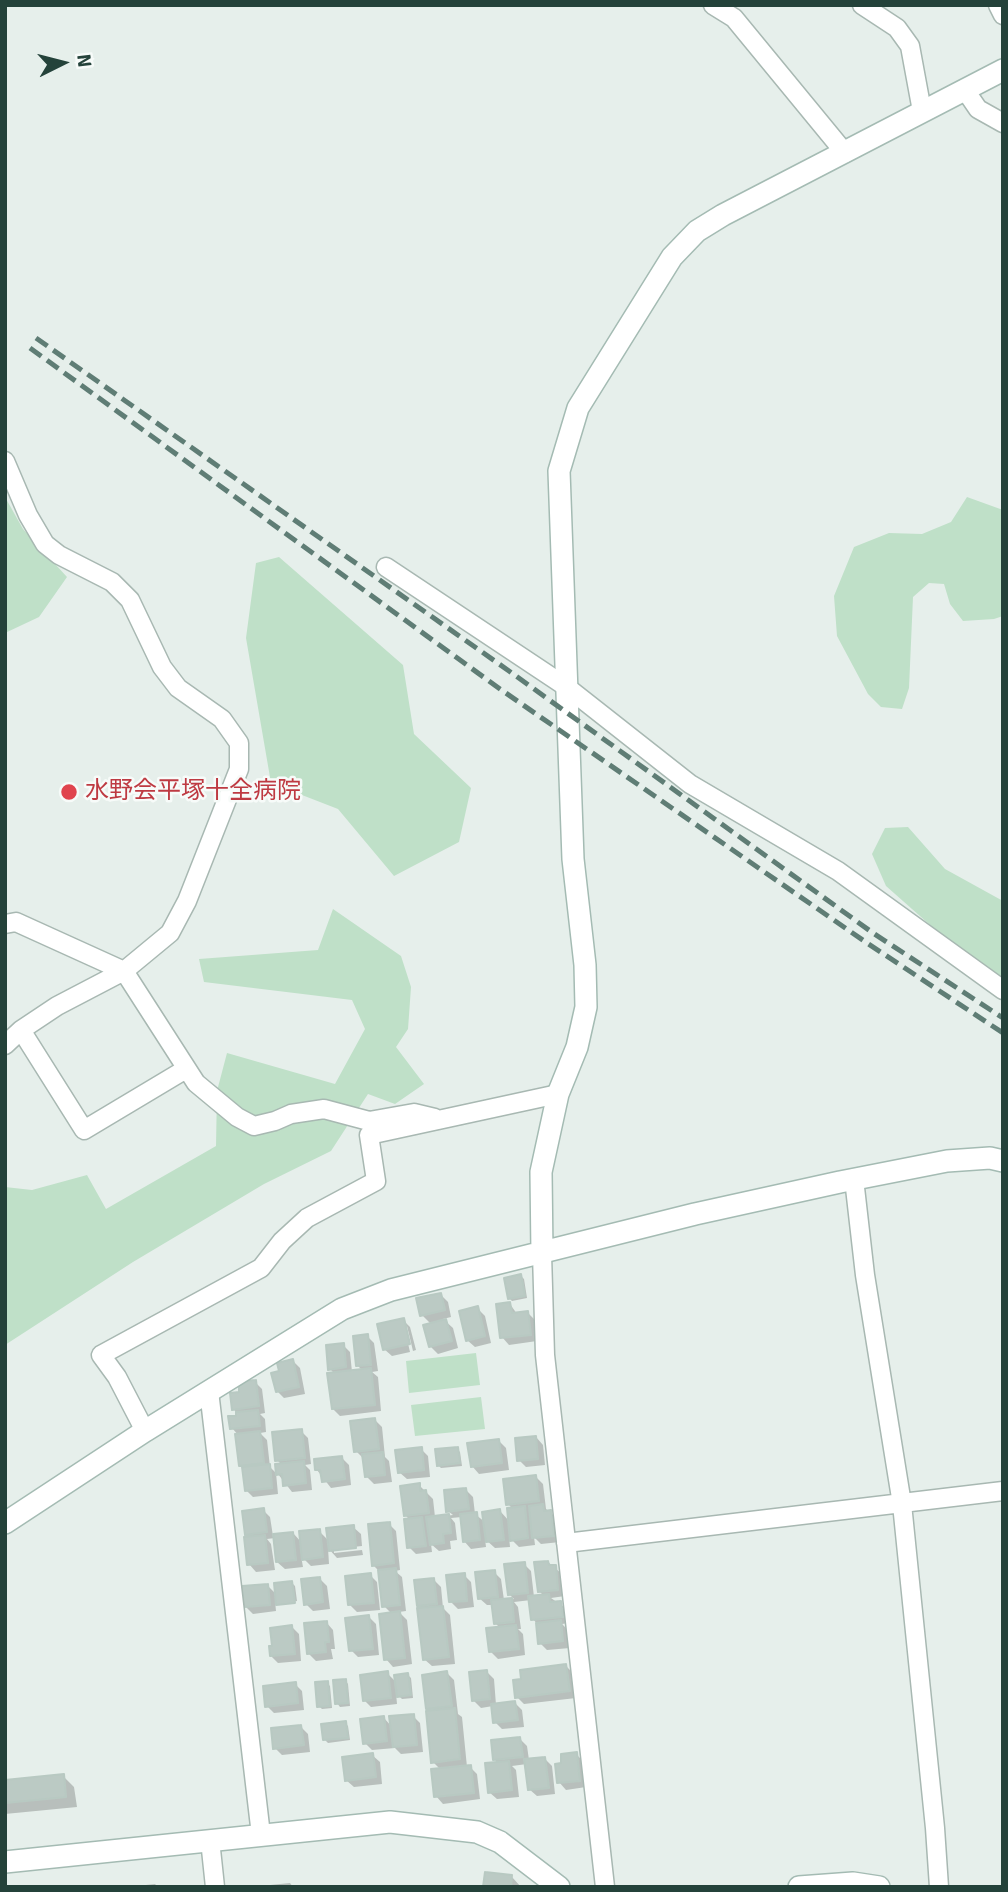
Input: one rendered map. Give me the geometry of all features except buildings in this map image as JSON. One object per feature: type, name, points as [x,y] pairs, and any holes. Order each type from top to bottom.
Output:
[{"type":"street","points":[[713,5],[734,18],[845,153]]},
{"type":"street","points":[[862,5],[897,28],[910,46],[922,111]]},
{"type":"street","points":[[998,5],[1003,15]]},
{"type":"street","points":[[605,1887],[545,1355],[541,1254],[541,1172],[558,1094],[577,1047],[586,1007],[585,965],[573,859],[559,471],[578,408],[672,257],[696,230],[1003,70]]},
{"type":"street","points":[[965,90],[978,108],[1003,123]]},
{"type":"street","points":[[5,461],[28,515],[45,544],[59,555],[112,582],[130,600],[162,667],[178,688],[222,719],[239,743],[239,769],[187,901],[170,933],[124,971],[57,1006],[21,1030],[5,1045]]},
{"type":"street","points":[[386,567],[568,688],[690,784],[838,871],[1003,990]]},
{"type":"street","points":[[5,924],[16,922],[124,971],[196,1083],[226,1109],[254,1126],[291,1114],[324,1109],[369,1121],[414,1113],[441,1120]]},
{"type":"street","points":[[21,1030],[84,1130],[186,1069]]},
{"type":"street","points":[[145,1431],[117,1377],[102,1355],[261,1268],[282,1241],[307,1218],[376,1181],[369,1135],[558,1094]]},
{"type":"street","points":[[5,1522],[145,1431],[342,1309],[391,1290],[695,1214],[854,1179],[947,1161],[990,1158],[1003,1161]]},
{"type":"street","points":[[854,1179],[866,1275],[902,1504],[936,1828],[939,1887]]},
{"type":"street","points":[[209,1391],[261,1835]]},
{"type":"street","points":[[566,1543],[1003,1491]]},
{"type":"street","points":[[5,1861],[390,1822],[477,1832],[500,1842],[559,1887]]},
{"type":"street","points":[[210,1840],[215,1887]]},
{"type":"street","points":[[799,1887],[853,1882],[878,1887]]},
{"type":"green space","points":[[5,497],[23,529],[67,577],[39,617],[5,633]]},
{"type":"green space","points":[[967,497],[1003,510],[1003,616],[963,621],[950,604],[944,584],[929,583],[913,597],[909,688],[902,709],[881,707],[868,694],[837,636],[834,596],[854,547],[889,533],[922,534],[951,522]]},
{"type":"green space","points":[[279,557],[403,665],[414,734],[471,788],[459,842],[394,876],[338,809],[271,783],[246,638],[256,563]]},
{"type":"green space","points":[[908,827],[945,869],[1003,901],[1003,978],[938,932],[886,886],[872,854],[885,828]]},
{"type":"green space","points":[[333,909],[401,956],[411,987],[408,1029],[396,1047],[424,1084],[395,1104],[368,1094],[331,1151],[264,1184],[133,1262],[5,1345],[5,1187],[32,1190],[87,1175],[106,1209],[216,1146],[217,1091],[227,1053],[335,1084],[365,1029],[352,1000],[204,982],[199,959],[318,950]]},
{"type":"green space","points":[[476,1353],[480,1385],[409,1393],[406,1361]]},
{"type":"green space","points":[[481,1397],[485,1429],[415,1436],[411,1405]]},
{"type":"railway","points":[[36,338],[509,671],[873,933],[1003,1018]]},
{"type":"railway","points":[[30,348],[500,689],[867,943],[1003,1033]]},
{"type":"place","name":"水野会平塚十全病院","points":[[69,792]]}]
